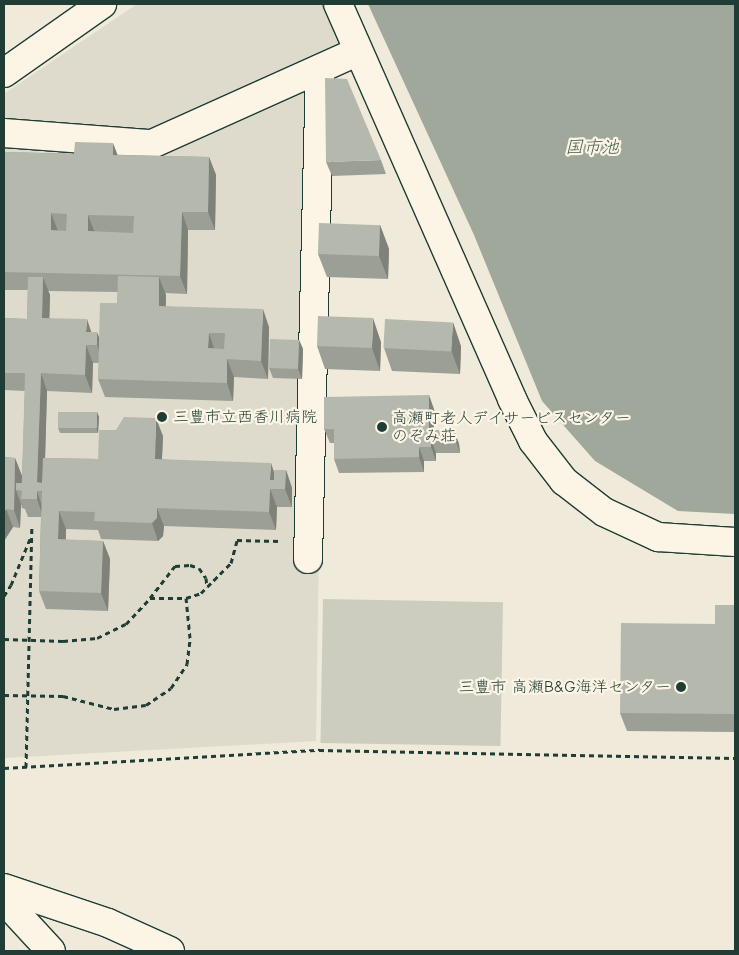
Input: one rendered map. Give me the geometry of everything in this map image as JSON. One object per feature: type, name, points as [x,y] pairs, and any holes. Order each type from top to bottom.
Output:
[{"type":"street","points":[[4,73],[102,4]]},
{"type":"street","points":[[338,4],[357,52],[533,442],[564,481],[604,512],[658,537],[735,542]]},
{"type":"street","points":[[4,133],[152,144],[357,52]]},
{"type":"street","points":[[308,550],[320,69]]},
{"type":"street","points":[[4,888],[108,923],[170,951]]},
{"type":"street","points":[[4,900],[51,951]]},
{"type":"path","points":[[26,767],[32,525]]},
{"type":"path","points":[[4,596],[11,585],[32,536]]},
{"type":"path","points":[[150,598],[186,598],[201,593],[231,563],[237,540],[308,550]]},
{"type":"path","points":[[4,639],[63,640],[97,638],[126,624],[176,566],[190,565],[199,568],[206,578],[207,587]]},
{"type":"path","points":[[4,695],[63,696],[114,709],[146,705],[171,688],[187,664],[190,638],[186,598]]},
{"type":"path","points":[[4,768],[319,750],[735,758]]},
{"type":"shaded area","name":"三豊市立西香川病院","points":[[137,4],[323,4],[351,69],[326,82],[316,741],[4,758],[4,94]]},
{"type":"shaded area","points":[[323,599],[503,602],[500,746],[320,743]]},
{"type":"water","name":"国市池","points":[[368,4],[735,4],[735,514],[678,511],[595,461],[542,401],[474,235]]},
{"type":"building","points":[[325,78],[347,79],[381,160],[326,162]]},
{"type":"building","points":[[75,142],[113,143],[113,155],[209,157],[208,212],[182,212],[180,276],[4,272],[4,152],[74,154]],"holes":[[[51,213],[67,214],[66,231],[51,230]],[[88,215],[134,216],[133,233],[88,231]]]},
{"type":"building","points":[[319,223],[380,225],[379,256],[318,254]]},
{"type":"building","points":[[118,276],[159,277],[159,306],[263,309],[261,361],[227,359],[227,383],[98,379],[100,303],[117,303]],"holes":[[[209,333],[225,333],[224,349],[208,348]]]},
{"type":"building","points":[[28,277],[43,277],[42,318],[87,319],[86,332],[97,332],[97,345],[86,345],[85,375],[41,373],[37,482],[42,483],[43,458],[98,459],[99,430],[116,430],[124,417],[156,418],[155,459],[271,463],[270,480],[274,480],[274,470],[286,470],[285,489],[270,489],[269,512],[157,508],[157,518],[152,523],[94,521],[95,512],[59,511],[58,539],[103,541],[101,593],[39,591],[42,491],[37,491],[37,499],[21,499],[22,491],[16,490],[16,483],[22,483],[25,373],[4,373],[4,318],[27,319]]},
{"type":"building","points":[[318,316],[373,318],[372,348],[317,346]]},
{"type":"building","points":[[385,319],[453,323],[451,352],[383,348]]},
{"type":"building","points":[[270,339],[299,340],[298,369],[269,368]]},
{"type":"building","name":"高瀬町老人デイサービスセンター のぞみ荘","points":[[429,395],[429,430],[454,430],[455,439],[431,439],[431,447],[419,447],[419,457],[334,459],[334,429],[324,429],[324,397]]},
{"type":"building","points":[[58,412],[97,412],[97,428],[58,428]]},
{"type":"building","points":[[4,457],[15,458],[14,510],[6,509],[4,513]]},
{"type":"building","name":"三豊市 高瀬B&G海洋センター","points":[[715,605],[735,605],[735,714],[620,713],[621,623],[715,624]]},
{"type":"place","name":"三豊市立西香川病院","points":[[162,417]]},
{"type":"place","name":"高瀬町老人デイサービスセンター のぞみ荘","points":[[382,427]]},
{"type":"place","name":"三豊市 高瀬B&G海洋センター","points":[[681,687]]}]
